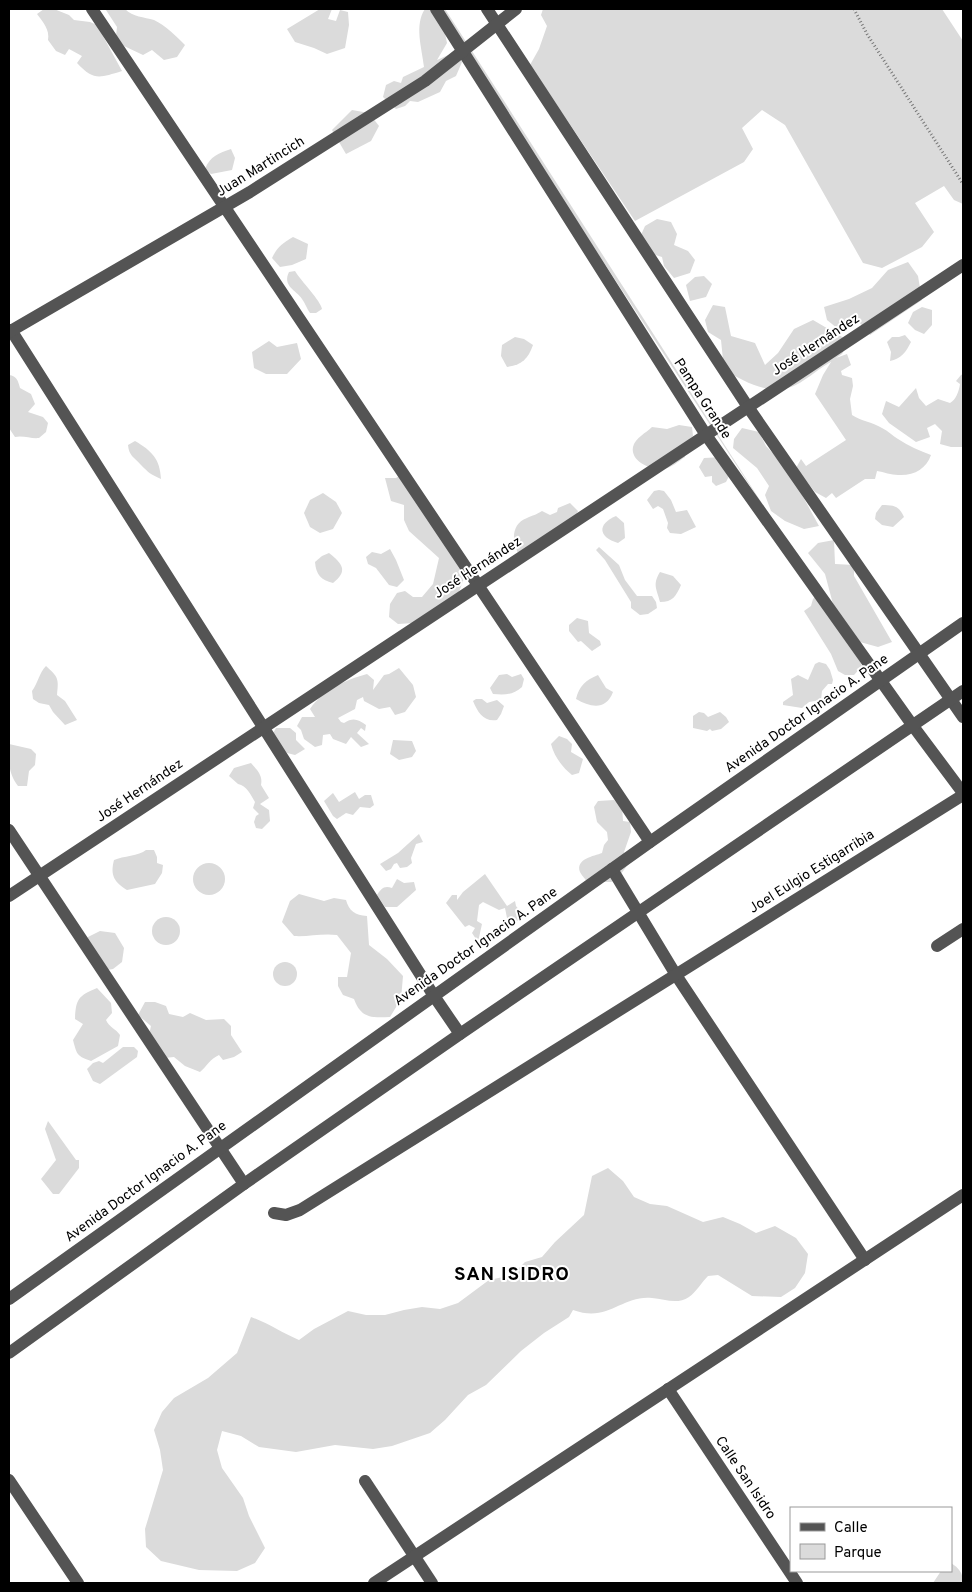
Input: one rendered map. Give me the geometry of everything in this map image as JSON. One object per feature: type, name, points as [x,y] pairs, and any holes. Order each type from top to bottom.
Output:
[{"type":"street","points":[[92,9],[650,842]]},
{"type":"street","name":"Pampa Grande","points":[[436,9],[706,435],[880,681],[963,794]]},
{"type":"street","points":[[487,9],[748,407],[918,655],[963,717]]},
{"type":"street","name":"Juan Martincich","points":[[10,331],[250,192],[425,81],[516,9]]},
{"type":"street","name":"José Hernández","points":[[9,896],[963,265]]},
{"type":"street","points":[[10,331],[460,1034]]},
{"type":"street","name":"Avenida Doctor Ignacio A. Pane","points":[[9,1299],[650,842],[963,623]]},
{"type":"street","points":[[9,1353],[244,1184],[460,1034],[963,691]]},
{"type":"street","name":"Joel Eulgio Estigarribia","points":[[274,1213],[286,1215],[300,1210],[963,794]]},
{"type":"street","points":[[9,830],[244,1184]]},
{"type":"street","points":[[612,870],[676,974],[865,1260]]},
{"type":"street","points":[[937,946],[963,929]]},
{"type":"street","points":[[374,1583],[963,1195]]},
{"type":"street","name":"Calle San Isidro","points":[[668,1389],[797,1583]]},
{"type":"street","points":[[9,1480],[78,1583]]},
{"type":"street","points":[[365,1481],[432,1583]]},
{"type":"path","points":[[854,9],[867,34],[963,184]]},
{"type":"green space","points":[[44,9],[54,9],[69,15],[74,20],[97,25],[122,71],[102,76],[93,75],[77,63],[82,56],[69,49],[65,55],[56,51],[48,40],[47,29],[44,23],[37,14]]},
{"type":"green space","points":[[106,9],[125,9],[135,15],[154,20],[174,34],[185,45],[177,57],[164,60],[152,50],[143,55],[124,46],[116,36],[117,27]]},
{"type":"green space","points":[[320,9],[332,9],[328,19],[336,21],[340,10],[348,12],[349,25],[345,48],[327,54],[295,42],[287,29]]},
{"type":"green space","points":[[425,9],[435,9],[442,19],[447,43],[437,60],[457,51],[462,62],[456,76],[446,81],[440,92],[418,102],[410,101],[405,106],[396,109],[383,97],[386,85],[394,81],[401,83],[403,77],[424,67],[419,29]]},
{"type":"green space","points":[[438,9],[445,9],[790,547]]},
{"type":"green space","points":[[543,9],[942,9],[963,41],[963,204],[954,200],[944,186],[915,203],[934,232],[922,247],[882,268],[863,263],[785,125],[762,110],[742,128],[753,149],[744,162],[635,221],[530,65],[539,49],[547,26],[541,15]]},
{"type":"green space","points":[[352,110],[369,113],[379,126],[371,141],[346,154],[332,130]]},
{"type":"green space","points":[[231,149],[235,158],[232,170],[211,174],[205,169],[212,158]]},
{"type":"green space","points":[[657,219],[671,222],[677,234],[674,245],[688,251],[695,260],[690,273],[674,278],[664,266],[662,257],[646,252],[641,235],[645,226]]},
{"type":"green space","points":[[293,237],[308,244],[306,259],[292,265],[280,267],[272,258],[286,241]]},
{"type":"green space","points":[[908,262],[918,276],[922,300],[870,335],[859,322],[837,328],[827,320],[824,307],[849,299],[872,288],[888,270]]},
{"type":"green space","points":[[295,271],[321,305],[322,309],[316,313],[310,313],[302,299],[288,284],[287,277],[289,272]]},
{"type":"green space","points":[[704,276],[712,284],[706,297],[690,301],[686,285],[695,277]]},
{"type":"green space","points":[[713,305],[725,307],[731,336],[755,343],[765,365],[778,353],[794,329],[813,320],[849,341],[842,354],[836,358],[847,354],[851,365],[841,371],[842,375],[852,378],[853,386],[850,399],[852,415],[878,426],[906,444],[931,455],[929,460],[923,468],[914,473],[895,475],[877,471],[875,479],[865,479],[836,498],[832,493],[826,498],[815,492],[796,468],[801,459],[806,466],[846,440],[815,394],[831,362],[791,387],[773,389],[756,386],[724,370],[721,340],[708,332],[705,320]]},
{"type":"green space","points":[[922,307],[932,310],[932,325],[924,334],[915,330],[908,323],[913,312]]},
{"type":"green space","points":[[905,335],[911,342],[909,346],[900,357],[890,361],[891,352],[887,342],[892,337]]},
{"type":"green space","points":[[515,337],[524,339],[533,345],[524,360],[517,365],[507,367],[501,356],[502,345]]},
{"type":"green space","points":[[269,341],[277,347],[297,343],[301,359],[287,374],[266,374],[254,368],[252,352]]},
{"type":"green space","points":[[963,374],[962,447],[940,444],[942,431],[935,424],[927,428],[930,437],[916,442],[889,423],[882,414],[886,401],[899,407],[916,388],[919,398],[926,406],[938,399],[950,403],[956,398],[959,390],[960,384],[956,381]]},
{"type":"green space","points":[[9,375],[18,381],[20,388],[31,394],[35,404],[28,412],[43,417],[48,423],[46,432],[39,438],[15,437],[9,428]]},
{"type":"green space","points":[[679,425],[692,427],[693,436],[685,444],[685,457],[664,469],[654,469],[643,464],[635,457],[633,452],[634,444],[638,438],[652,427],[667,429]]},
{"type":"green space","points":[[742,428],[759,432],[766,446],[781,462],[795,482],[819,526],[804,529],[785,521],[771,511],[765,495],[769,486],[757,468],[733,448],[734,439]]},
{"type":"green space","points":[[135,441],[154,456],[159,466],[161,479],[148,472],[131,454],[128,445]]},
{"type":"green space","points":[[723,457],[729,476],[726,482],[716,486],[712,482],[712,476],[705,477],[699,467],[704,458]]},
{"type":"green space","points":[[404,473],[462,560],[464,578],[458,595],[414,623],[398,624],[389,617],[390,604],[397,593],[405,591],[413,597],[422,597],[433,584],[439,558],[409,531],[404,520],[404,505],[391,501],[385,478],[396,478]]},
{"type":"green space","points":[[654,491],[664,491],[671,500],[676,512],[687,510],[696,527],[681,534],[670,533],[663,509],[658,506],[653,509],[647,500]]},
{"type":"green space","points":[[323,493],[336,502],[342,513],[333,529],[320,533],[310,527],[304,513],[310,500]]},
{"type":"green space","points":[[570,503],[578,511],[575,518],[518,553],[514,533],[518,524],[542,511],[550,515],[557,512],[558,508]]},
{"type":"green space","points":[[882,505],[896,507],[904,517],[893,527],[882,525],[875,519],[876,513]]},
{"type":"green space","points":[[616,516],[624,523],[625,538],[618,543],[607,537],[602,530],[605,523]]},
{"type":"green space","points":[[834,540],[835,564],[854,565],[854,576],[892,642],[878,647],[860,642],[833,604],[825,574],[808,553],[818,543]]},
{"type":"green space","points":[[599,547],[619,565],[625,580],[637,596],[652,596],[657,608],[648,614],[640,615],[631,608],[631,602],[605,560],[596,550]]},
{"type":"green space","points":[[390,549],[404,580],[397,587],[389,585],[376,568],[368,564],[366,557],[372,552],[381,554]]},
{"type":"green space","points":[[329,553],[338,561],[342,568],[341,575],[333,583],[325,580],[318,574],[315,562]]},
{"type":"green space","points":[[660,572],[673,576],[681,585],[674,598],[664,602],[660,602],[656,587],[656,580]]},
{"type":"green space","points":[[816,596],[855,650],[862,666],[854,675],[845,675],[838,671],[831,654],[804,611],[811,606]]},
{"type":"green space","points":[[577,618],[588,621],[589,633],[600,641],[601,645],[592,651],[581,641],[578,642],[569,631],[569,625]]},
{"type":"green space","points":[[819,662],[826,664],[833,680],[832,684],[828,684],[822,691],[821,700],[809,702],[802,708],[783,705],[783,702],[793,695],[791,679],[798,675],[808,680],[815,664]]},
{"type":"green space","points":[[46,666],[57,678],[57,695],[65,701],[77,720],[65,725],[49,705],[39,703],[33,699],[32,691]]},
{"type":"green space","points":[[399,668],[413,685],[416,697],[405,712],[395,715],[390,707],[379,709],[364,701],[363,697],[357,700],[355,709],[338,718],[344,723],[355,720],[366,725],[365,731],[361,728],[357,733],[369,744],[361,747],[351,737],[346,744],[333,739],[330,734],[323,735],[322,745],[315,747],[304,739],[301,730],[297,726],[302,717],[315,717],[310,709],[321,696],[351,679],[367,674],[374,680],[373,690],[384,675]]},
{"type":"green space","points":[[507,674],[512,677],[521,674],[524,679],[522,687],[509,694],[493,694],[490,688],[499,675]]},
{"type":"green space","points":[[598,675],[606,688],[613,692],[610,698],[602,705],[597,706],[576,699],[579,690],[584,684]]},
{"type":"green space","points":[[482,699],[487,703],[497,700],[504,706],[497,720],[488,720],[482,716],[473,701]]},
{"type":"green space","points":[[699,712],[704,713],[708,717],[720,712],[729,722],[721,729],[712,731],[710,729],[707,731],[693,728],[693,716]]},
{"type":"green space","points":[[276,728],[290,728],[296,733],[296,740],[305,749],[295,755],[287,753],[272,735]]},
{"type":"green space","points":[[559,736],[567,739],[572,744],[571,752],[583,759],[579,773],[572,775],[556,757],[551,744]]},
{"type":"green space","points":[[393,740],[412,741],[416,751],[412,757],[399,760],[390,754]]},
{"type":"green space","points":[[9,744],[31,749],[36,754],[35,765],[29,771],[27,786],[18,786],[12,776],[10,771]]},
{"type":"green space","points":[[251,763],[259,773],[261,785],[269,798],[260,804],[269,810],[270,821],[262,829],[256,828],[254,822],[259,814],[253,808],[255,802],[250,793],[229,776],[234,768]]},
{"type":"green space","points":[[355,792],[359,799],[365,795],[371,795],[374,805],[370,808],[360,807],[353,815],[346,813],[337,819],[333,816],[324,801],[333,793],[339,802]]},
{"type":"green space","points":[[614,800],[622,806],[623,821],[630,822],[631,832],[624,852],[630,862],[617,879],[611,882],[590,885],[580,872],[580,864],[586,859],[602,853],[604,845],[608,840],[607,832],[597,822],[594,807],[598,801]]},
{"type":"green space","points":[[419,834],[423,842],[416,844],[411,858],[412,863],[407,867],[400,868],[397,863],[386,871],[380,864],[398,853]]},
{"type":"green space","points":[[146,850],[154,850],[157,863],[163,865],[162,873],[155,884],[127,890],[114,878],[114,860],[139,854]]},
{"type":"green space","points":[[209,863],[220,868],[225,879],[220,890],[209,895],[198,890],[193,879],[198,868]]},
{"type":"green space","points":[[485,874],[507,906],[515,901],[516,906],[524,916],[516,922],[507,918],[505,908],[499,910],[483,902],[479,905],[477,921],[482,924],[478,942],[472,933],[475,928],[469,925],[465,927],[446,903],[452,895],[457,895],[457,900],[463,892]]},
{"type":"green space","points":[[397,879],[404,883],[414,882],[416,890],[397,907],[385,907],[377,895],[383,888],[392,888]]},
{"type":"green space","points":[[299,894],[324,901],[334,898],[346,900],[353,912],[367,916],[369,945],[387,959],[403,976],[401,999],[390,1017],[368,1016],[360,1010],[354,999],[343,995],[338,986],[338,977],[347,977],[351,953],[337,935],[294,936],[282,922],[290,901]]},
{"type":"green space","points":[[166,917],[176,921],[180,931],[176,941],[166,945],[156,941],[152,931],[156,921]]},
{"type":"green space","points":[[100,931],[115,933],[124,948],[122,962],[113,969],[102,971],[84,944],[88,937]]},
{"type":"green space","points":[[285,962],[294,965],[297,974],[294,983],[285,986],[276,983],[273,974],[276,965]]},
{"type":"green space","points":[[97,988],[111,1003],[112,1013],[106,1020],[120,1035],[118,1046],[91,1061],[78,1054],[73,1040],[83,1024],[75,1019],[77,1003],[86,993]]},
{"type":"green space","points":[[145,1002],[155,1002],[166,1006],[169,1014],[183,1017],[190,1013],[206,1020],[224,1019],[231,1026],[231,1035],[242,1052],[234,1057],[223,1060],[219,1055],[200,1072],[185,1066],[174,1057],[164,1058],[149,1035],[151,1026],[138,1015]]},
{"type":"green space","points":[[123,1047],[134,1047],[138,1051],[137,1057],[100,1084],[93,1081],[87,1069],[93,1063],[99,1061],[103,1063]]},
{"type":"green space","points":[[48,1121],[76,1160],[79,1160],[79,1168],[59,1194],[53,1194],[41,1179],[56,1160],[45,1129]]},
{"type":"green space","points":[[608,1168],[623,1181],[634,1197],[650,1204],[667,1206],[703,1222],[723,1217],[756,1233],[775,1226],[796,1238],[808,1254],[805,1273],[795,1288],[781,1297],[752,1296],[718,1275],[708,1276],[692,1295],[680,1301],[641,1298],[596,1313],[573,1310],[569,1317],[521,1351],[486,1385],[468,1395],[430,1433],[392,1446],[373,1449],[335,1445],[296,1452],[259,1447],[241,1436],[222,1431],[217,1450],[222,1468],[243,1498],[249,1516],[265,1548],[255,1563],[237,1571],[199,1570],[161,1561],[146,1547],[145,1529],[163,1470],[154,1430],[162,1412],[174,1398],[208,1378],[237,1353],[251,1317],[299,1340],[314,1329],[348,1311],[366,1315],[385,1315],[422,1307],[440,1309],[458,1303],[489,1280],[512,1275],[525,1262],[542,1257],[584,1215],[592,1176]]},
{"type":"green space","points":[[952,1564],[960,1571],[963,1583],[933,1583],[940,1572],[952,1572]]},
{"type":"district","name":"SAN ISIDRO","points":[[512,1275]]}]
